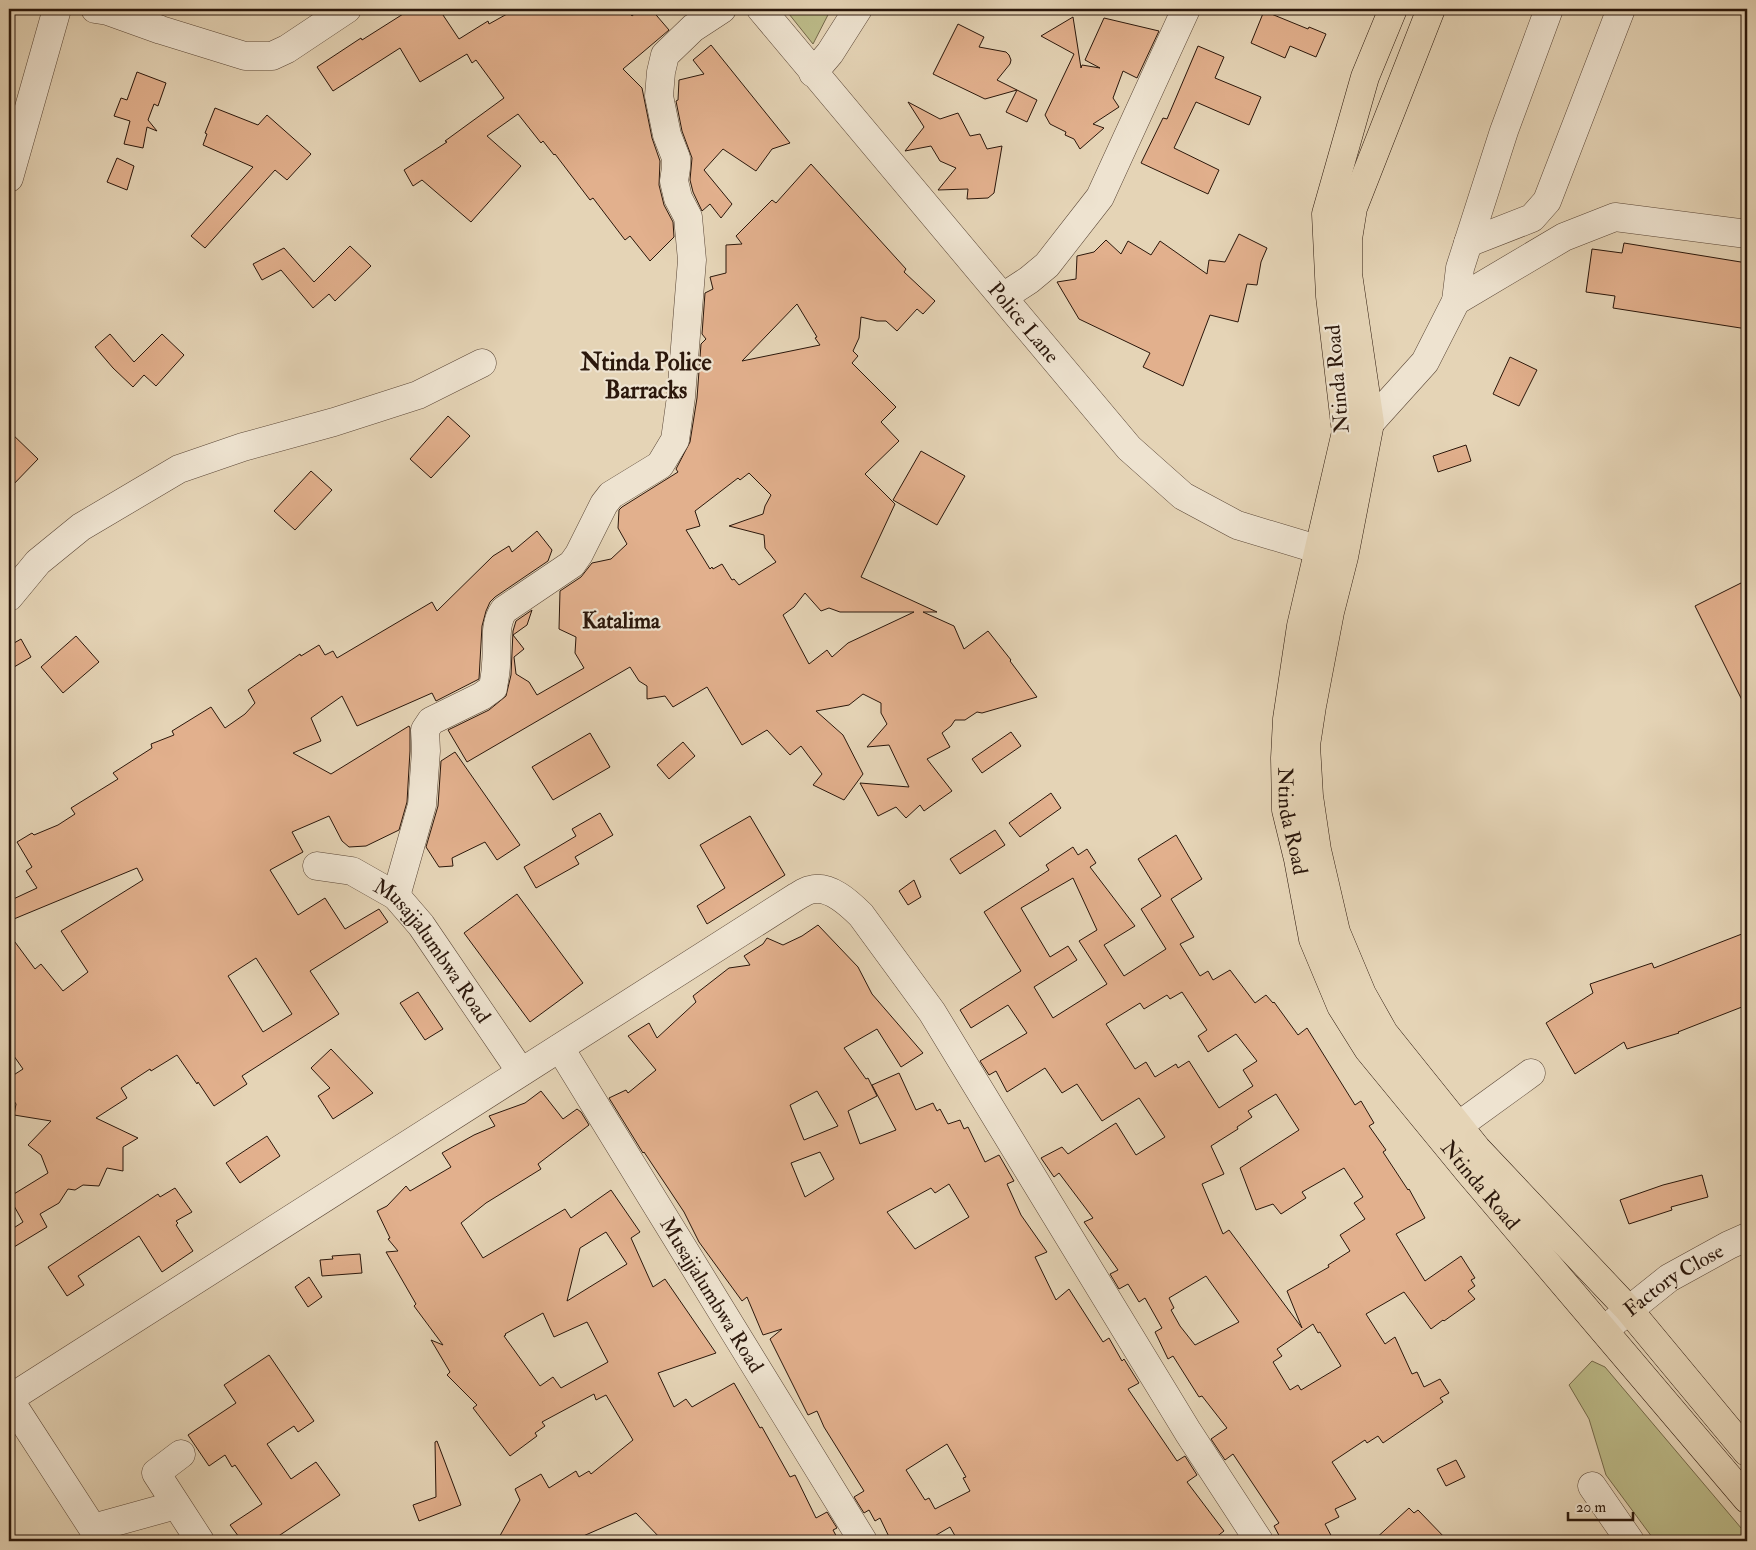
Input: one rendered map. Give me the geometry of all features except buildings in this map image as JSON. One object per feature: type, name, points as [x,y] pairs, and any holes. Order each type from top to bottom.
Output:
[{"type":"main road","name":"Ntinda Road","points":[[1393,9],[1365,77],[1326,214],[1330,296],[1346,432],[1301,626],[1287,719],[1285,758],[1286,810],[1298,859],[1313,939],[1341,1006],[1368,1049],[1468,1172],[1747,1499]]},
{"type":"main road","name":"Ntinda Road","points":[[1431,9],[1353,208],[1348,239],[1348,274],[1370,423],[1344,557],[1330,612],[1306,745],[1309,796],[1317,850],[1336,932],[1362,994],[1384,1033],[1477,1149],[1629,1310],[1747,1452]]},
{"type":"street","points":[[9,178],[57,9]]},
{"type":"street","points":[[95,9],[108,11],[161,30],[245,56],[272,56],[287,49],[347,9]]},
{"type":"street","points":[[396,896],[422,805],[426,751],[425,730],[431,721],[482,696],[493,688],[499,616],[504,610],[572,564],[604,504],[611,495],[660,465],[675,440],[681,398],[692,260],[688,217],[678,198],[674,181],[676,158],[667,135],[660,96],[661,72],[665,55],[693,28],[722,9]]},
{"type":"street","name":"Police Lane","points":[[761,9],[1129,448],[1183,496],[1237,525],[1344,557]]},
{"type":"street","points":[[813,73],[830,53],[858,9]]},
{"type":"street","points":[[1003,297],[1029,280],[1047,265],[1100,197],[1186,9]]},
{"type":"street","points":[[1370,423],[1425,362],[1456,301],[1460,268],[1504,131],[1549,9]]},
{"type":"street","points":[[1468,243],[1532,218],[1547,202],[1621,9]]},
{"type":"street","points":[[1456,301],[1564,237],[1615,217],[1747,234]]},
{"type":"street","points":[[9,597],[38,562],[81,527],[179,469],[243,447],[334,422],[418,395],[482,363]]},
{"type":"street","name":"Musajjalumbwa Road","points":[[317,866],[352,871],[396,896],[421,925],[521,1072]]},
{"type":"street","points":[[176,1505],[97,1534],[9,1399],[803,893],[818,889],[839,896],[861,915],[932,1012],[1188,1432],[1259,1541]]},
{"type":"street","name":"Musajjalumbwa Road","points":[[560,1048],[864,1541]]},
{"type":"street","points":[[1458,1126],[1531,1073]]},
{"type":"street","name":"Factory Close","points":[[1604,1330],[1669,1278],[1747,1237]]},
{"type":"street","points":[[181,1454],[156,1473],[200,1541]]},
{"type":"street","points":[[1592,1486],[1630,1541]]},
{"type":"shaded area","points":[[785,9],[831,9],[813,44]]},
{"type":"shaded area","points":[[1592,1361],[1605,1367],[1747,1535],[1747,1541],[1655,1541],[1606,1475],[1589,1419],[1569,1385]]},
{"type":"district","name":"Ntinda Police Barracks","points":[[646,376]]},
{"type":"district","name":"Katalima","points":[[621,620]]}]
